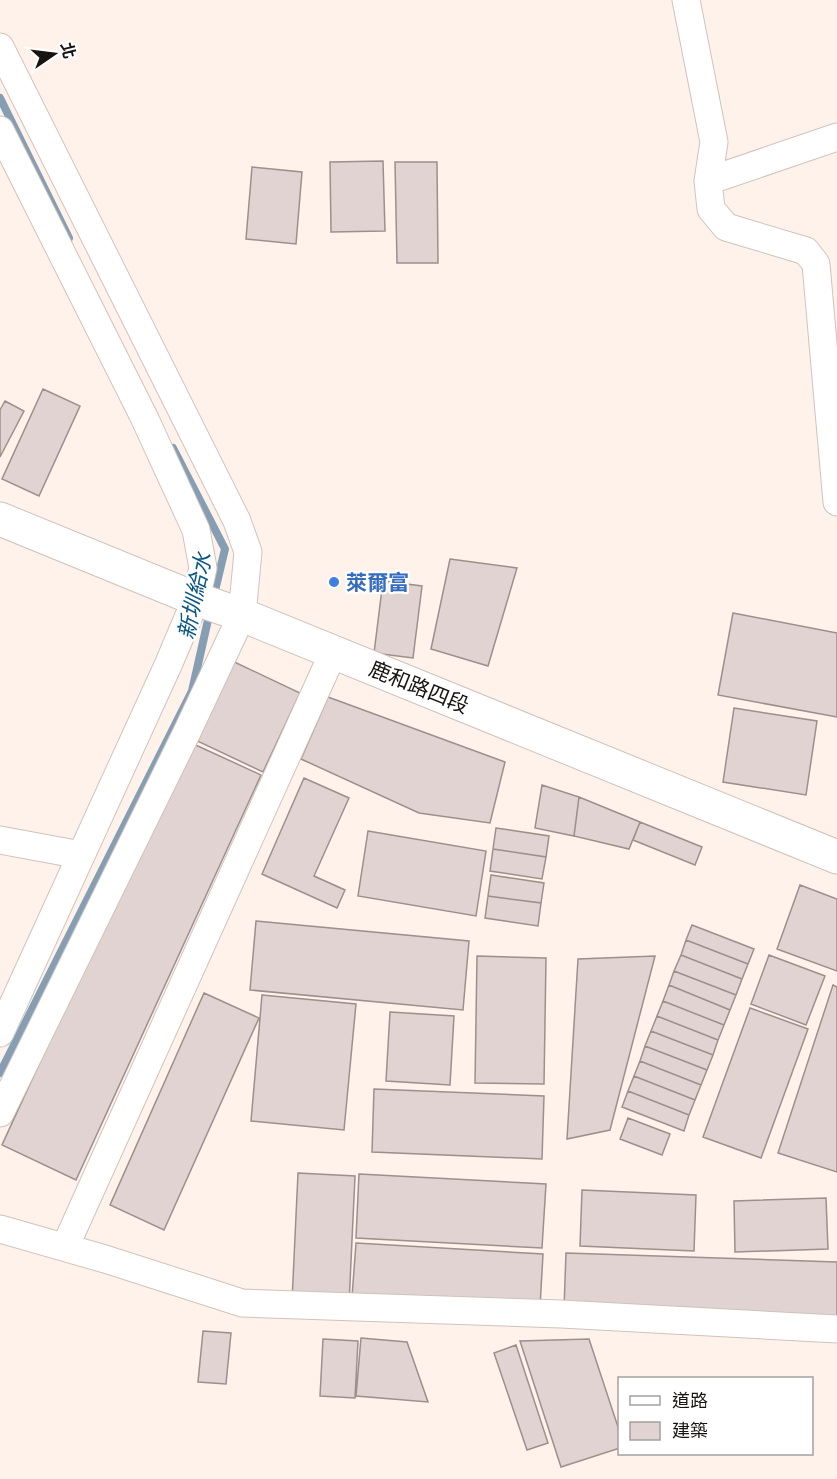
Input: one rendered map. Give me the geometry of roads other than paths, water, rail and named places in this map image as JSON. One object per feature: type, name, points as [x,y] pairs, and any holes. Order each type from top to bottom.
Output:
[{"type":"main road","name":"鹿和路四段","points":[[0,519],[837,856]]},
{"type":"street","points":[[686,0],[714,142],[708,181],[711,209],[726,227],[806,251],[816,264],[837,502]]},
{"type":"street","points":[[0,47],[237,521],[248,552],[242,615],[0,1113]]},
{"type":"street","points":[[0,130],[144,417],[196,530],[203,568],[196,599],[0,1033]]},
{"type":"street","points":[[708,181],[837,137]]},
{"type":"street","points":[[64,1247],[333,652]]},
{"type":"street","points":[[0,840],[81,855]]},
{"type":"street","points":[[0,1229],[115,1262],[242,1303],[561,1314],[837,1329]]},
{"type":"waterway","name":"新圳給水","points":[[0,98],[69,238]]},
{"type":"waterway","name":"新圳給水","points":[[173,448],[225,549],[213,599]]},
{"type":"waterway","name":"新圳給水","points":[[0,1073],[192,691],[210,611]]},
{"type":"place","name":"萊爾富","points":[[334,582]]}]
